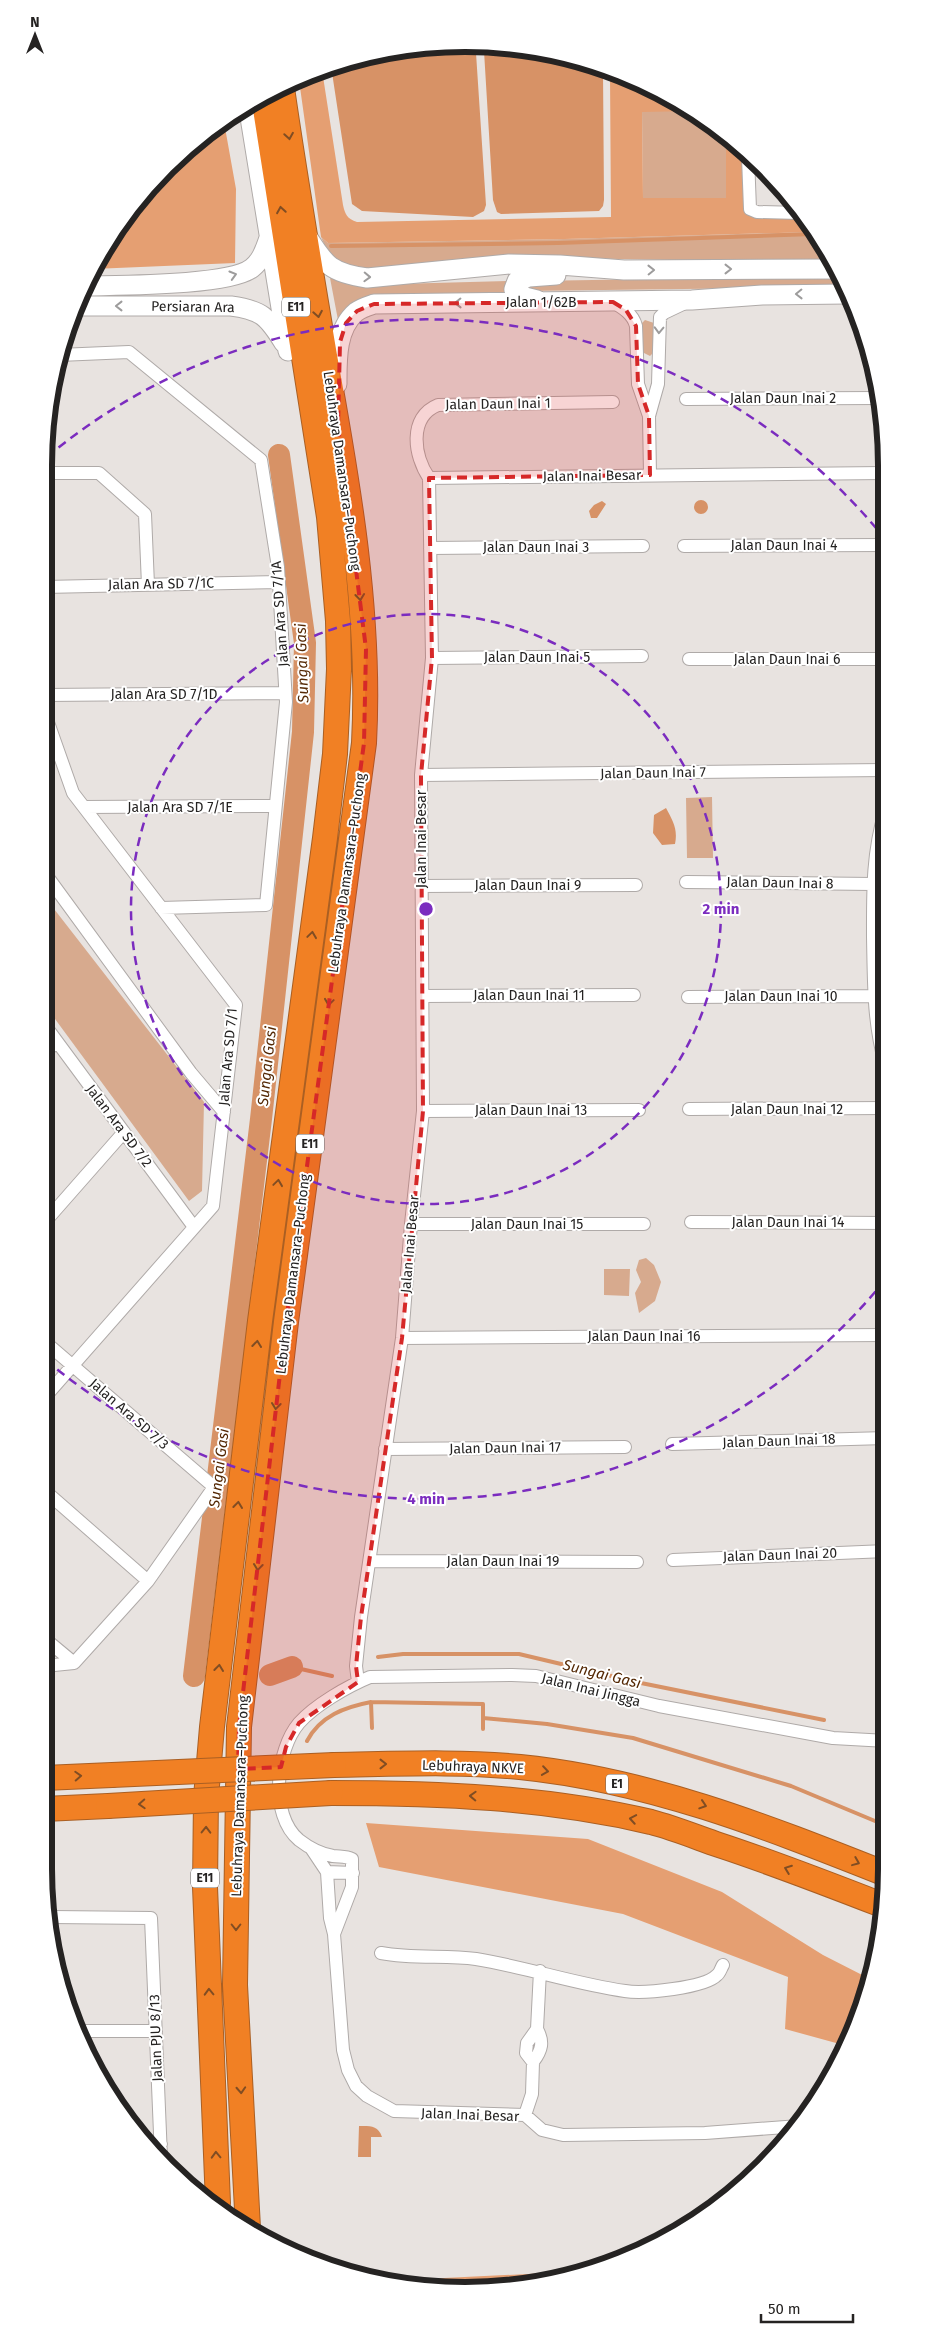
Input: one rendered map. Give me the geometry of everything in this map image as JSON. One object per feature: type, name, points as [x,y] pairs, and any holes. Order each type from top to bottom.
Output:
[{"type":"highway","name":"Lebuhraya Damansara–Puchong","points":[[248,2219],[235,1985],[239,1728],[286,1322],[363,752],[367,694],[364,630],[338,428],[303,231],[283,95]]},
{"type":"highway","name":"E11","points":[[264,105],[329,517]]},
{"type":"highway","points":[[288,351],[304,431],[329,517]]},
{"type":"highway","name":"Lebuhraya Damansara–Puchong","points":[[218,2199],[205,1887],[206,1797],[212,1727],[260,1321],[326,838],[335,754],[339,669],[338,622],[329,517]]},
{"type":"highway","name":"Lebuhraya NKVE","points":[[52,1778],[334,1764],[479,1764],[577,1775],[690,1801],[764,1826],[878,1871]]},
{"type":"highway","name":"Lebuhraya NKVE","points":[[52,1810],[331,1794],[418,1793],[505,1798],[570,1806],[650,1822],[775,1864],[877,1903]]},
{"type":"main road","points":[[249,114],[288,351]]},
{"type":"main road","points":[[303,231],[319,256],[329,266],[344,275],[368,278],[509,264],[560,265],[624,270]]},
{"type":"main road","name":"Persiaran Ara","points":[[94,286],[185,282],[234,275],[251,269],[261,260],[269,237]]},
{"type":"main road","points":[[546,302],[518,293],[514,289],[514,285],[517,281],[529,277],[624,270],[828,269]]},
{"type":"main road","name":"Jalan 1/62B","points":[[338,428],[337,366],[340,342],[346,322],[357,311],[374,304],[613,302],[692,300],[762,295],[841,294]]},
{"type":"main road","name":"Persiaran Ara","points":[[84,306],[231,306],[250,308],[261,313],[272,323],[288,351]]},
{"type":"street","points":[[748,164],[750,209],[757,212],[792,213]]},
{"type":"street","points":[[650,475],[649,416],[658,384],[660,317],[664,313],[692,300]]},
{"type":"street","points":[[613,302],[626,310],[634,319],[639,390],[649,416]]},
{"type":"street","name":"Jalan Ara SD 7/1A","points":[[68,355],[129,352],[261,460],[278,582],[285,693],[266,905],[161,908]]},
{"type":"street","points":[[638,369],[658,368]]},
{"type":"street","name":"Jalan Daun Inai 2","points":[[686,399],[873,398]]},
{"type":"street","name":"Jalan Daun Inai 1","points":[[429,478],[423,469],[417,452],[418,422],[430,408],[438,406],[614,402]]},
{"type":"street","points":[[52,474],[99,472],[145,514],[148,585]]},
{"type":"street","name":"Jalan Inai Besar","points":[[358,1682],[356,1666],[402,1338],[411,1224],[423,1111],[423,996],[420,886],[421,775],[432,658],[429,478],[878,473]]},
{"type":"street","name":"Jalan Daun Inai 4","points":[[684,546],[878,545]]},
{"type":"street","name":"Jalan Daun Inai 3","points":[[430,548],[643,546]]},
{"type":"street","name":"Jalan Ara SD 7/1C","points":[[52,587],[278,582]]},
{"type":"street","name":"Jalan Daun Inai 5","points":[[432,658],[642,656]]},
{"type":"street","name":"Jalan Daun Inai 6","points":[[689,659],[878,659]]},
{"type":"street","name":"Jalan Ara SD 7/1D","points":[[52,695],[285,693]]},
{"type":"street","name":"Jalan Ara SD 7/1","points":[[52,734],[73,794],[236,1005],[213,1206],[52,1389]]},
{"type":"street","name":"Jalan Daun Inai 7","points":[[421,775],[878,770]]},
{"type":"street","name":"Jalan Ara SD 7/1E","points":[[84,807],[275,806]]},
{"type":"street","points":[[878,854],[873,884],[874,996],[878,1036]]},
{"type":"street","name":"Jalan Daun Inai 8","points":[[686,882],[873,884]]},
{"type":"street","points":[[52,883],[192,1073],[224,1112]]},
{"type":"street","name":"Jalan Daun Inai 9","points":[[420,886],[636,885]]},
{"type":"street","name":"Jalan Daun Inai 11","points":[[423,996],[634,995]]},
{"type":"street","name":"Jalan Daun Inai 10","points":[[688,997],[874,996]]},
{"type":"street","name":"Jalan Ara SD 7/2","points":[[52,1035],[194,1227]]},
{"type":"street","points":[[52,1046],[56,1041]]},
{"type":"street","name":"Jalan Daun Inai 12","points":[[689,1109],[878,1108]]},
{"type":"street","name":"Jalan Daun Inai 13","points":[[423,1111],[639,1110]]},
{"type":"street","points":[[52,1214],[124,1132]]},
{"type":"street","name":"Jalan Daun Inai 14","points":[[691,1222],[878,1223]]},
{"type":"street","name":"Jalan Daun Inai 15","points":[[411,1224],[644,1224]]},
{"type":"street","name":"Jalan Daun Inai 16","points":[[402,1338],[878,1335]]},
{"type":"street","name":"Jalan Ara SD 7/3","points":[[52,1347],[214,1487],[148,1581]]},
{"type":"street","name":"Jalan Daun Inai 18","points":[[672,1444],[878,1438]]},
{"type":"street","name":"Jalan Daun Inai 17","points":[[386,1449],[624,1447]]},
{"type":"street","points":[[52,1497],[148,1581],[74,1664],[52,1665]]},
{"type":"street","name":"Jalan Daun Inai 20","points":[[673,1560],[878,1551]]},
{"type":"street","name":"Jalan Daun Inai 19","points":[[370,1560],[637,1562]]},
{"type":"street","points":[[52,1645],[74,1664]]},
{"type":"street","name":"Jalan Inai Jingga","points":[[358,1682],[373,1676],[536,1676],[669,1708],[833,1738],[878,1741]]},
{"type":"street","points":[[334,1934],[352,1887],[352,1859],[332,1856],[311,1848],[292,1833],[286,1824],[280,1805],[280,1772],[286,1747],[300,1723],[358,1682]]},
{"type":"street","points":[[311,1848],[327,1872],[352,1873]]},
{"type":"street","name":"Jalan Inai Besar","points":[[327,1872],[343,2050],[348,2070],[356,2086],[368,2096],[394,2111],[525,2115],[542,2130],[563,2135],[705,2133],[787,2127]]},
{"type":"street","name":"Jalan PJU 8/13","points":[[55,1917],[151,1918],[161,2148]]},
{"type":"street","points":[[381,1954],[475,1959],[540,1971],[616,1990],[648,1993],[703,1983],[717,1976],[723,1966]]},
{"type":"street","points":[[525,2115],[532,2094],[533,2062],[526,2053],[527,2043],[537,2029],[540,1971]]},
{"type":"street","points":[[86,2031],[156,2031]]},
{"type":"highlighted area","points":[[613,302],[626,310],[636,326],[638,384],[649,416],[650,475],[429,478],[432,658],[421,775],[423,1111],[402,1338],[361,1617],[356,1666],[358,1682],[299,1723],[286,1747],[281,1767],[238,1769],[239,1727],[286,1322],[364,743],[366,649],[338,427],[340,342],[346,323],[357,311],[374,304]]},
{"type":"shaded area","points":[[476,52],[486,205],[484,211],[473,217],[362,211],[352,204],[332,74],[385,60],[438,53]]},
{"type":"shaded area","points":[[484,53],[546,60],[603,76],[604,200],[603,206],[599,211],[501,214],[497,212],[493,200]]},
{"type":"shaded area","points":[[323,78],[343,205],[347,216],[357,222],[611,217],[610,79],[648,95],[677,111],[642,112],[643,198],[726,198],[726,145],[746,162],[747,214],[793,214],[806,232],[328,243],[321,237],[300,87]]},
{"type":"shaded area","points":[[642,111],[677,111],[726,145],[726,198],[643,198]]},
{"type":"shaded area","points":[[225,130],[236,189],[235,263],[103,269],[122,236],[155,193],[193,155]]},
{"type":"shaded area","points":[[806,232],[825,263],[513,257],[422,267],[350,270],[328,253],[321,237],[328,243]]},
{"type":"shaded area","points":[[832,276],[838,287],[525,291],[531,281]]},
{"type":"shaded area","points":[[330,278],[347,284],[360,285],[507,281],[505,288],[507,293],[348,309],[338,320]]},
{"type":"shaded area","points":[[645,320],[654,323],[654,352],[650,356],[642,352],[642,323]]},
{"type":"shaded area","points":[[701,500],[706,502],[708,507],[706,512],[701,514],[696,512],[694,507],[696,502]]},
{"type":"shaded area","points":[[602,501],[606,504],[597,518],[591,518],[589,511],[594,505]]},
{"type":"shaded area","points":[[712,797],[713,858],[687,858],[686,798]]},
{"type":"shaded area","points":[[666,808],[674,825],[676,839],[675,844],[662,845],[653,833],[654,815]]},
{"type":"shaded area","points":[[52,906],[204,1102],[202,1191],[189,1201],[52,1015]]},
{"type":"shaded area","points":[[646,1258],[654,1265],[661,1282],[655,1301],[639,1313],[635,1293],[641,1282],[636,1270],[639,1260]]},
{"type":"shaded area","points":[[604,1269],[630,1269],[629,1296],[604,1295]]},
{"type":"shaded area","points":[[366,1823],[588,1839],[722,1892],[823,1955],[864,1976],[857,2001],[839,2044],[785,2029],[788,1977],[623,1914],[379,1867]]},
{"type":"shaded area","points":[[359,2126],[376,2128],[382,2137],[371,2137],[371,2157],[358,2157]]},
{"type":"shaded area","points":[[550,2273],[493,2281],[466,2282],[424,2279]]},
{"type":"waterway","points":[[331,246],[558,243],[808,234]]},
{"type":"waterway","name":"Sungai Gasi","points":[[194,1676],[261,1119],[303,732],[305,643],[279,455]]},
{"type":"waterway","name":"Sungai Gasi","points":[[378,1657],[403,1654],[519,1654],[641,1683],[824,1720]]},
{"type":"waterway","name":"Sungai Gasi","points":[[292,1667],[332,1676]]},
{"type":"waterway","name":"Sungai Gasi","points":[[270,1675],[292,1667]]},
{"type":"waterway","points":[[371,1702],[372,1728]]},
{"type":"waterway","points":[[307,1741],[312,1732],[334,1714],[371,1702],[483,1704],[483,1729]]},
{"type":"waterway","points":[[483,1718],[547,1724],[633,1738],[791,1786],[878,1822]]}]
